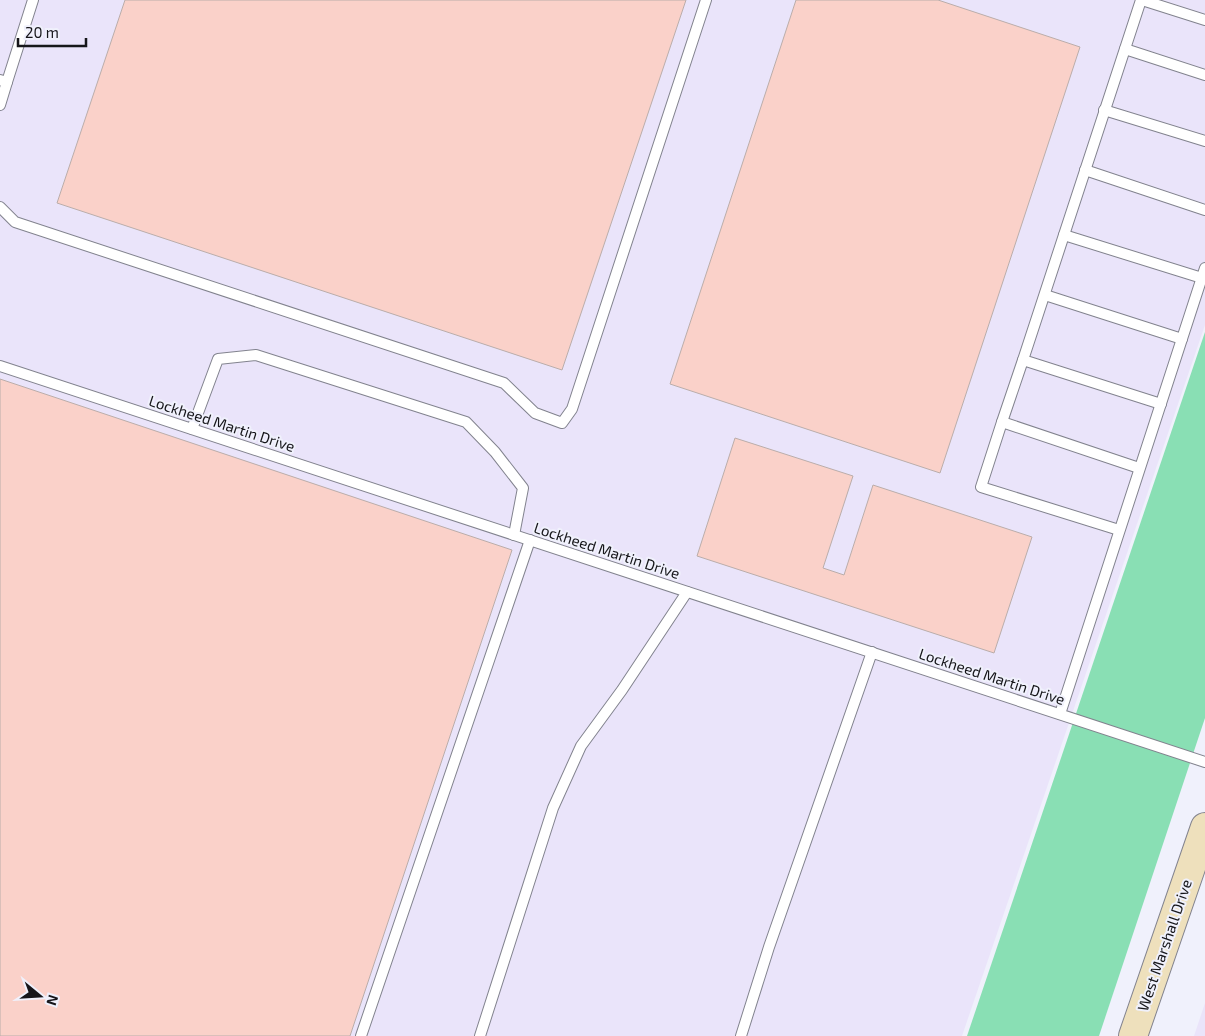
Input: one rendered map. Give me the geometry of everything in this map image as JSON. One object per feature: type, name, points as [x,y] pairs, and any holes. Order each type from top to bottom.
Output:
[{"type":"main road","name":"West Marshall Drive","points":[[1132,1036],[1205,827]]},
{"type":"lane","points":[[0,105],[3,81],[33,0]]},
{"type":"lane","points":[[0,207],[15,222],[504,383],[535,413],[562,423],[572,409],[706,0]]},
{"type":"lane","points":[[1119,530],[980,487],[1142,0],[1205,20]]},
{"type":"lane","points":[[1125,49],[1205,75]]},
{"type":"lane","points":[[1104,110],[1205,141]]},
{"type":"lane","points":[[1085,170],[1205,210]]},
{"type":"lane","points":[[1060,714],[1204,273],[1064,235]]},
{"type":"lane","points":[[1044,295],[1182,339]]},
{"type":"lane","points":[[192,429],[218,359],[256,355],[466,422],[495,452],[523,488],[514,535]]},
{"type":"lane","points":[[1023,360],[1161,404]]},
{"type":"lane","name":"Lockheed Martin Drive","points":[[0,366],[1205,762]]},
{"type":"lane","points":[[1002,422],[1139,468]]},
{"type":"lane","points":[[361,1036],[530,540]]},
{"type":"lane","points":[[480,1036],[552,808],[581,746],[622,690],[687,592]]},
{"type":"lane","points":[[741,1036],[769,947],[872,652]]},
{"type":"shaded area","points":[[0,0],[1205,0],[1205,325],[962,1036],[0,1036]]},
{"type":"shaded area","points":[[1205,1003],[1205,1036],[1194,1036]]},
{"type":"green space","points":[[1205,332],[1205,718],[1099,1036],[967,1036]]},
{"type":"building","points":[[125,0],[686,0],[562,370],[57,203]]},
{"type":"building","points":[[796,0],[938,0],[1080,47],[940,473],[670,384]]},
{"type":"building","points":[[0,379],[512,550],[350,1036],[0,1036]]},
{"type":"building","points":[[735,438],[853,476],[823,568],[844,575],[873,485],[1032,537],[994,653],[697,556]]}]
